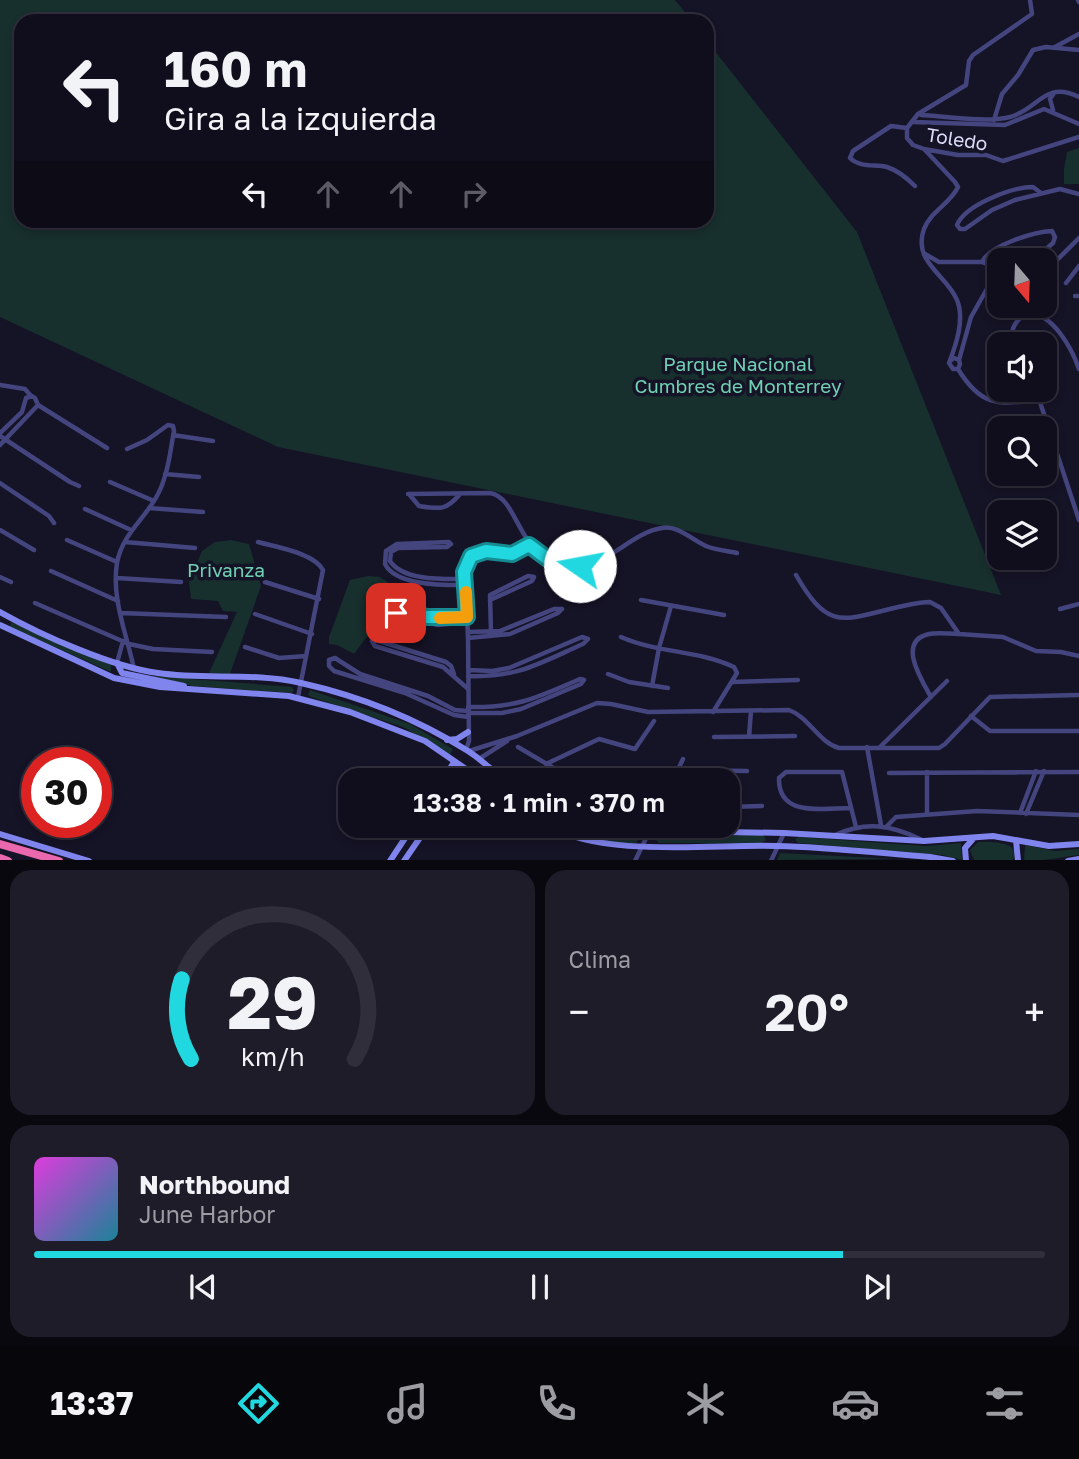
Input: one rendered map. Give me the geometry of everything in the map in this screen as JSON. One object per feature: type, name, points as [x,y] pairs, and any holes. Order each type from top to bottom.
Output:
[{"type":"highway","points":[[0,844],[59,860]]},
{"type":"highway","points":[[0,858],[8,860]]},
{"type":"main road","points":[[462,768],[425,741],[362,716],[298,697],[160,687],[114,678],[0,626],[3,614],[134,669],[175,675],[274,678],[301,682],[384,709],[466,750],[489,768]]},
{"type":"main road","points":[[117,663],[122,673],[181,684],[187,689]]},
{"type":"main road","points":[[425,741],[432,739],[435,733]]},
{"type":"main road","points":[[447,740],[457,739],[468,733]]},
{"type":"main road","points":[[450,768],[456,753],[466,750]]},
{"type":"main road","points":[[740,831],[924,841],[999,836],[1049,846],[1079,844]]},
{"type":"main road","points":[[0,834],[89,860]]},
{"type":"main road","points":[[390,860],[406,838]]},
{"type":"main road","points":[[404,860],[420,838]]},
{"type":"main road","points":[[578,838],[642,846],[778,846],[953,860]]},
{"type":"main road","points":[[966,860],[965,848],[974,838]]},
{"type":"main road","points":[[1016,840],[1018,860]]},
{"type":"main road","points":[[400,847],[405,852],[404,860]]},
{"type":"main road","points":[[1068,860],[1079,859]]},
{"type":"street","name":"Toledo","points":[[1030,0],[1032,14],[970,58],[964,87],[918,114],[907,128],[906,135],[910,142],[924,149],[958,155],[981,154],[1003,161],[1079,137]]},
{"type":"street","points":[[1054,48],[1079,34]]},
{"type":"street","points":[[993,126],[1002,94],[1018,75],[1030,53],[1041,47],[1079,50]]},
{"type":"street","points":[[918,114],[1012,117],[1057,91],[1066,91],[1079,97]]},
{"type":"street","points":[[1054,111],[1050,99],[1057,91]]},
{"type":"street","points":[[912,122],[993,126],[1011,124],[1041,109],[1054,111],[1079,124]]},
{"type":"street","points":[[907,128],[891,125],[853,151],[850,158],[857,164],[887,167],[915,186]]},
{"type":"street","points":[[924,149],[958,187],[924,228],[922,241],[928,264],[953,293],[960,308],[951,368],[958,369],[971,389],[987,401]]},
{"type":"street","points":[[1041,193],[1033,187],[1010,190],[969,212],[959,219],[957,225],[960,229],[965,229],[1000,206],[1041,193],[1063,189],[1079,194]]},
{"type":"street","points":[[999,248],[1041,232],[1054,233],[1053,243],[1047,248]]},
{"type":"street","points":[[1057,260],[1079,238]]},
{"type":"street","points":[[924,253],[933,260],[946,263],[982,262],[991,267],[993,276],[971,317],[958,369]]},
{"type":"street","points":[[982,262],[987,254]]},
{"type":"street","points":[[937,274],[946,263]]},
{"type":"street","points":[[1066,283],[1079,266]]},
{"type":"street","points":[[1041,318],[1063,336],[1079,369]]},
{"type":"street","points":[[950,361],[954,358],[959,360]]},
{"type":"street","points":[[0,385],[25,390],[38,405],[107,448]]},
{"type":"street","points":[[24,414],[26,398],[32,396]]},
{"type":"street","points":[[992,402],[1011,402]]},
{"type":"street","points":[[1041,402],[1079,520]]},
{"type":"street","points":[[0,445],[1,436],[38,405]]},
{"type":"street","points":[[127,449],[147,440],[170,424],[174,429],[165,474],[154,501],[131,530],[117,562],[118,601],[134,669]]},
{"type":"street","points":[[173,435],[214,441]]},
{"type":"street","points":[[1,436],[79,486]]},
{"type":"street","points":[[165,474],[199,477]]},
{"type":"street","points":[[110,482],[154,501]]},
{"type":"street","points":[[0,484],[49,516],[54,523]]},
{"type":"street","points":[[460,493],[451,505],[446,507],[418,506],[409,494],[490,492],[498,495],[529,545],[553,563],[580,566],[596,562],[652,531],[665,527],[678,530],[708,547],[737,554]]},
{"type":"street","points":[[148,508],[203,512]]},
{"type":"street","points":[[85,509],[131,530]]},
{"type":"street","points":[[0,530],[34,550]]},
{"type":"street","points":[[67,540],[117,562]]},
{"type":"street","points":[[125,542],[195,548]]},
{"type":"street","points":[[258,542],[310,558],[321,565],[323,571],[298,697]]},
{"type":"street","points":[[420,545],[451,544],[448,547],[393,545],[385,564],[390,572],[429,582],[465,582]]},
{"type":"street","points":[[466,750],[469,673],[466,563],[474,554],[486,551],[512,554],[529,545]]},
{"type":"street","points":[[51,571],[118,601]]},
{"type":"street","points":[[796,575],[816,606],[830,616],[852,617],[930,602],[941,608],[959,634]]},
{"type":"street","points":[[489,600],[533,581],[534,577],[528,576],[490,595],[489,600],[492,635]]},
{"type":"street","points":[[0,577],[11,582]]},
{"type":"street","points":[[117,578],[181,582]]},
{"type":"street","points":[[265,582],[319,598]]},
{"type":"street","points":[[641,600],[724,615]]},
{"type":"street","points":[[35,603],[126,643],[153,649],[212,652]]},
{"type":"street","points":[[1059,609],[1079,604]]},
{"type":"street","points":[[652,685],[671,606]]},
{"type":"street","points":[[468,635],[510,634],[531,622],[554,609],[562,609],[558,613],[531,622]]},
{"type":"street","points":[[401,610],[432,618],[467,620],[431,624],[401,616],[396,612],[401,610]]},
{"type":"street","points":[[121,613],[226,617]]},
{"type":"street","points":[[255,614],[312,634]]},
{"type":"street","points":[[930,697],[914,665],[913,655],[915,645],[923,636],[930,634],[1003,637],[1036,651],[1079,656]]},
{"type":"street","points":[[469,673],[499,671],[519,665],[560,651],[583,644],[588,639],[584,636],[560,651],[522,671],[499,677],[469,673]]},
{"type":"street","points":[[621,637],[659,648],[709,657],[737,670],[713,712]]},
{"type":"street","points":[[413,654],[376,640],[372,641],[375,646],[446,662],[468,689]]},
{"type":"street","points":[[117,663],[126,643]]},
{"type":"street","points":[[245,648],[279,658],[306,656]]},
{"type":"street","points":[[406,691],[334,671],[329,666],[329,660],[335,658],[355,672],[406,691],[454,715],[468,712],[502,713],[526,705],[581,684],[584,680],[580,679],[526,705]]},
{"type":"street","points":[[519,665],[522,671]]},
{"type":"street","points":[[608,674],[629,682],[668,688]]},
{"type":"street","points":[[732,682],[798,680]]},
{"type":"street","points":[[880,747],[947,681]]},
{"type":"street","points":[[478,760],[517,736],[585,706],[602,703],[638,711],[793,711],[833,746],[941,747],[988,698],[1079,695]]},
{"type":"street","points":[[749,737],[751,711]]},
{"type":"street","points":[[971,716],[990,731],[1079,731]]},
{"type":"street","points":[[546,764],[599,739],[635,749],[654,721]]},
{"type":"street","points":[[466,750],[468,733]]},
{"type":"street","points":[[466,750],[517,736]]},
{"type":"street","points":[[714,737],[795,736]]},
{"type":"street","points":[[469,741],[478,747]]},
{"type":"street","points":[[518,747],[553,768]]},
{"type":"street","points":[[867,747],[884,826]]},
{"type":"street","points":[[679,768],[683,759]]},
{"type":"street","points":[[740,771],[747,771]]},
{"type":"street","points":[[851,808],[793,807],[786,800],[779,781],[781,775],[786,772],[838,771],[844,775],[856,827]]},
{"type":"street","points":[[1023,813],[1036,771]]},
{"type":"street","points":[[1023,813],[1044,771]]},
{"type":"street","points":[[927,772],[928,814]]},
{"type":"street","points":[[888,773],[1079,772]]},
{"type":"street","points":[[740,807],[762,807]]},
{"type":"street","points":[[884,826],[896,817],[977,811],[1079,816]]},
{"type":"street","points":[[834,835],[856,827],[884,826],[924,841]]},
{"type":"street","points":[[771,860],[783,833]]},
{"type":"street","points":[[635,860],[646,838]]},
{"type":"green space","name":"Parque Nacional Cumbres de Monterrey","points":[[0,0],[675,0],[686,14],[14,14],[14,228],[714,228],[714,50],[857,232],[987,560],[987,570],[991,570],[1001,595],[278,447],[0,317]]},
{"type":"green space","points":[[1079,148],[1079,184],[1064,184],[1067,152]]},
{"type":"green space","name":"Privanza","points":[[231,540],[249,544],[261,586],[230,674],[209,673],[237,612],[223,611],[218,601],[191,599],[189,582],[202,551],[215,542]]},
{"type":"green space","points":[[368,576],[380,577],[392,585],[389,608],[380,625],[354,654],[329,644],[329,637],[350,580]]},
{"type":"green space","points":[[11,622],[111,665],[111,672],[10,627]]},
{"type":"green space","points":[[142,675],[292,687],[294,690],[292,693],[192,686]]},
{"type":"green space","points":[[310,690],[410,724],[453,749],[450,755],[403,727],[311,697],[308,695]]},
{"type":"green space","points":[[740,835],[764,835],[766,840],[761,843],[659,843],[656,840],[740,838]]},
{"type":"green space","points":[[799,837],[926,846],[961,843],[962,860],[942,855],[798,843],[795,839]]},
{"type":"green space","points":[[590,838],[638,840],[636,843]]},
{"type":"green space","points":[[978,842],[997,842],[1009,846],[1013,849],[1013,860],[974,860],[970,850]]},
{"type":"green space","points":[[1025,845],[1055,851],[1079,849],[1079,855],[1024,860]]},
{"type":"green space","points":[[780,853],[896,859],[777,860]]},
{"type":"slow traffic","points":[[440,618],[467,617],[466,592]]},
{"type":"route","points":[[396,613],[398,609],[426,617],[467,617],[464,572],[466,563],[478,552],[512,554],[529,545],[548,561],[562,566],[580,566]]}]
